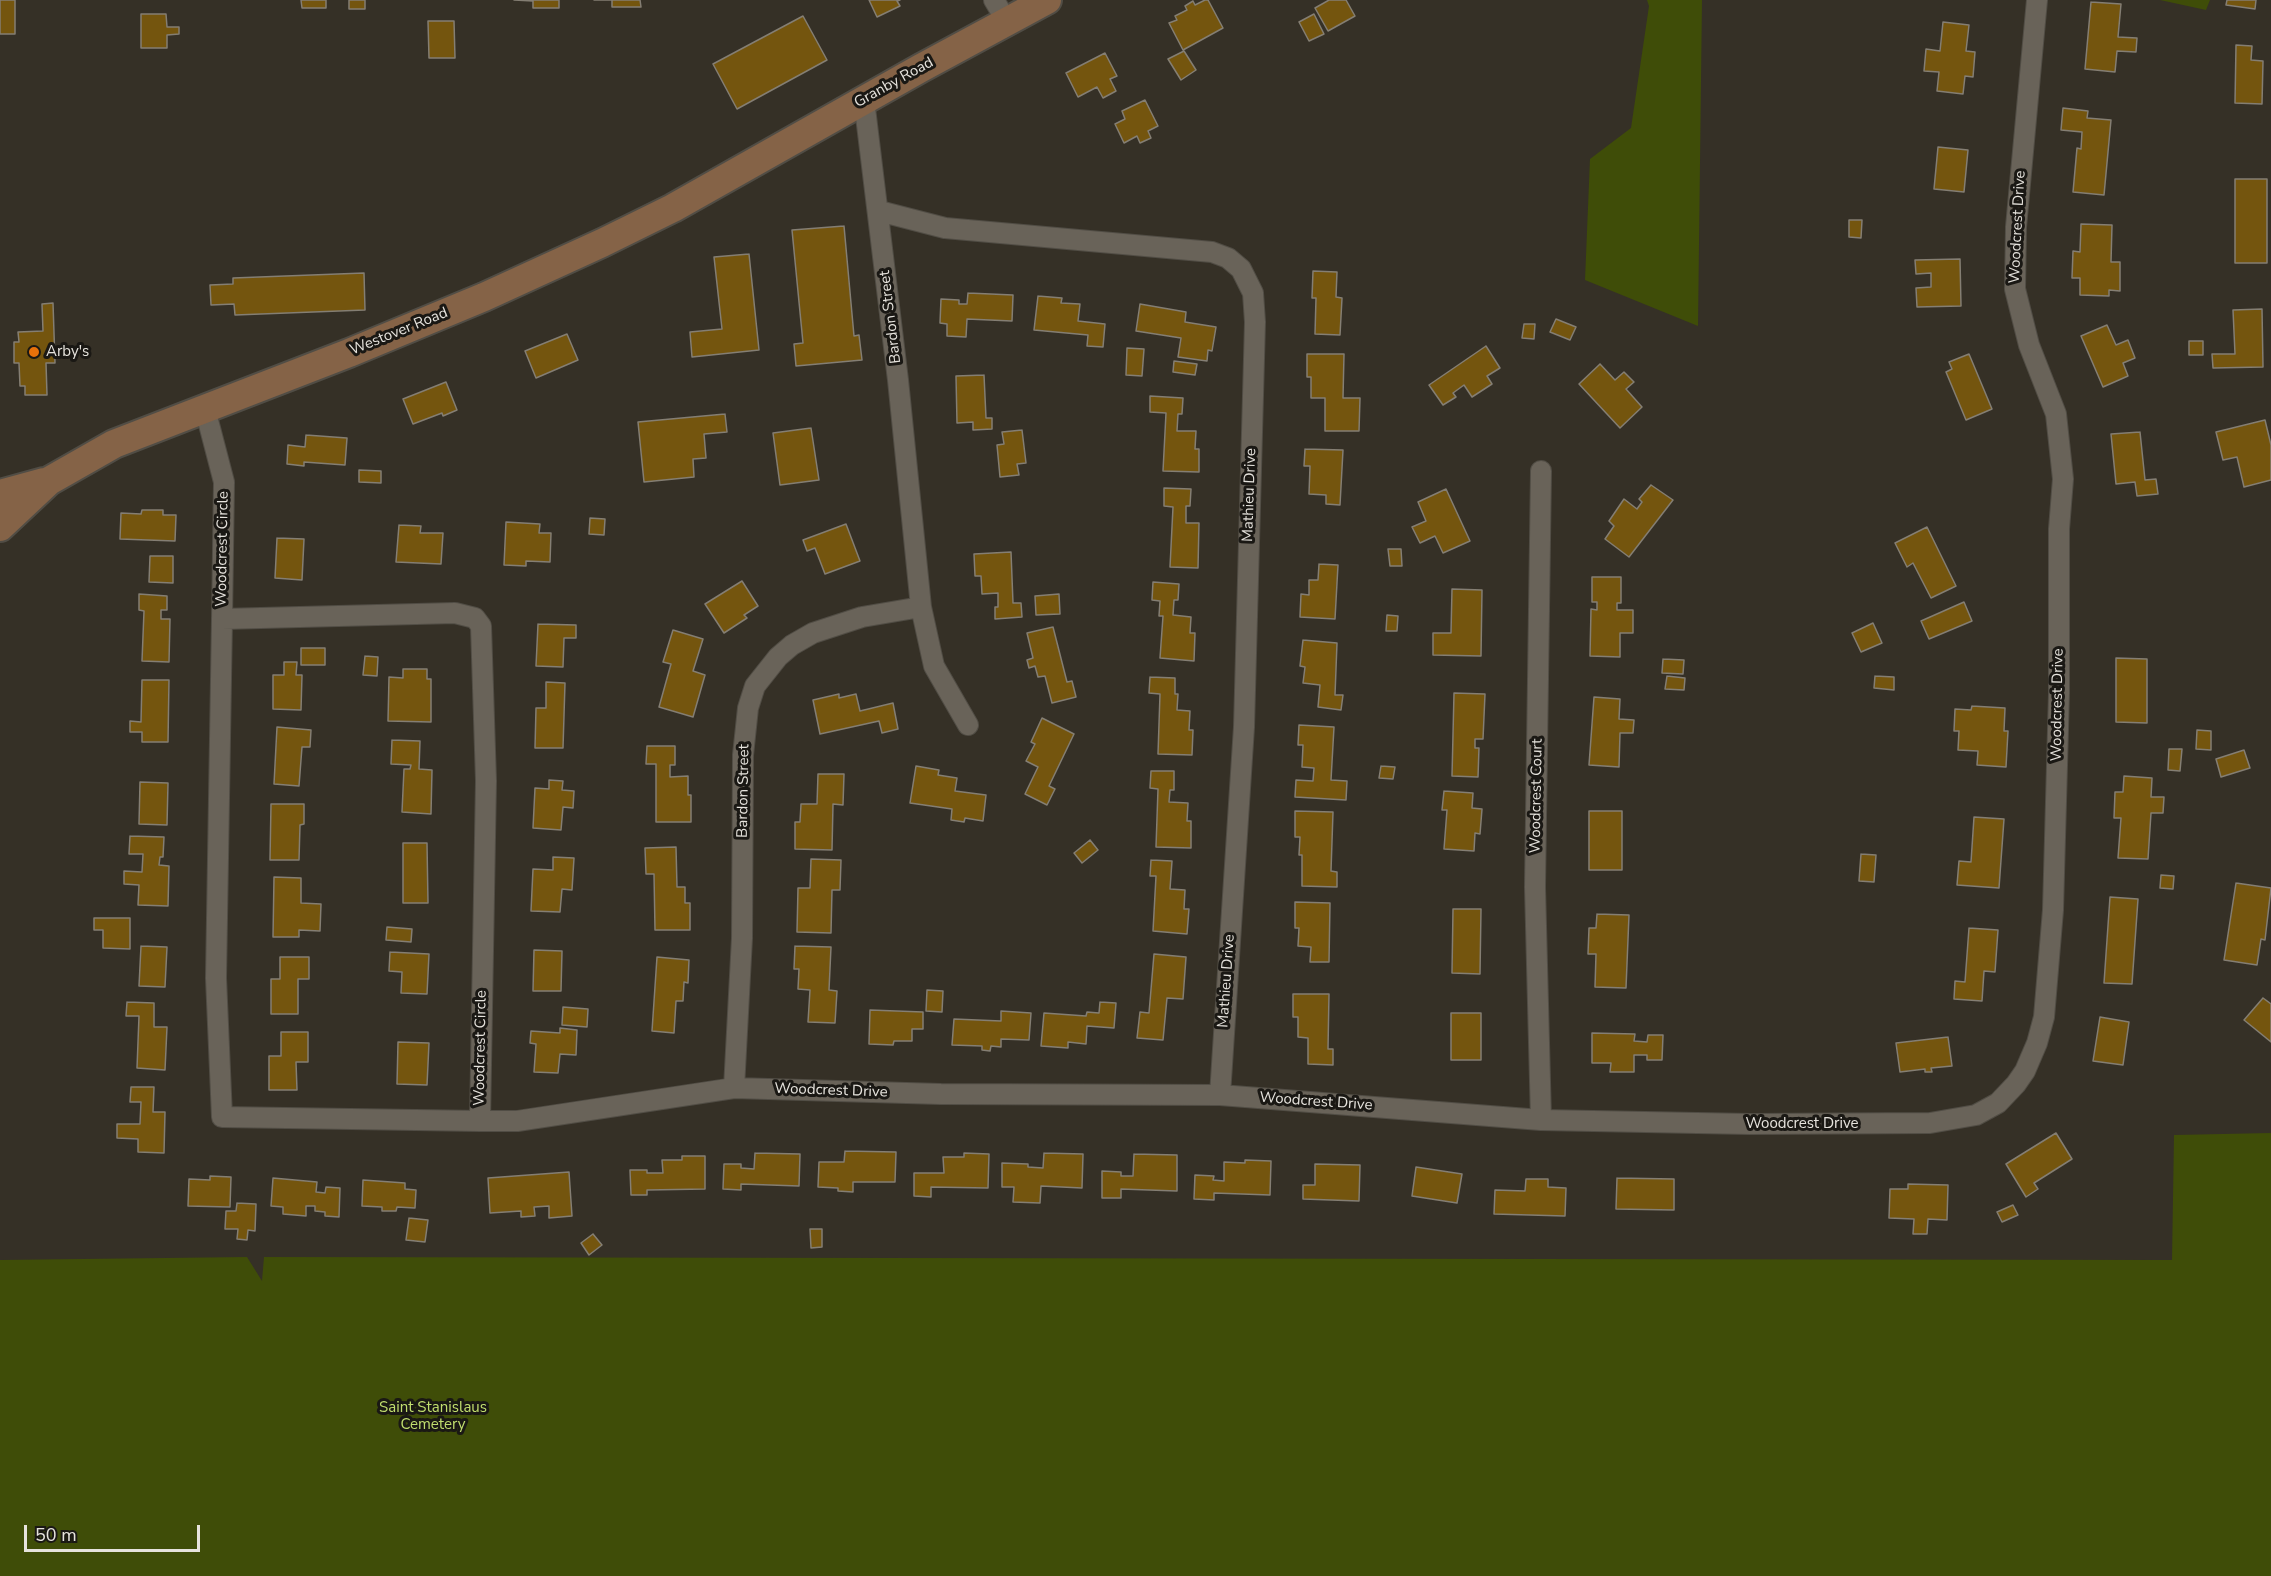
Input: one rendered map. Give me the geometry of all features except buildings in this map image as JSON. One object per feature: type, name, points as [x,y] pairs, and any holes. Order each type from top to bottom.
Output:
[{"type":"main road","name":"Granby Road","points":[[742,168],[864,100],[1001,11],[1047,0]]},
{"type":"main road","name":"Westover Road","points":[[0,527],[49,481],[114,444],[484,297],[673,208],[742,168]]},
{"type":"main road","name":"Westover Road","points":[[0,494],[49,481]]},
{"type":"street","name":"Woodcrest Drive","points":[[480,1120],[517,1121],[734,1088],[940,1094],[1220,1095],[1541,1120],[1749,1124],[1949,1121],[1976,1115],[1998,1103],[2016,1084],[2031,1057],[2043,1017],[2053,910],[2059,693],[2059,529],[2063,479],[2056,414],[2029,345],[2015,289],[2016,227],[2037,0]]},
{"type":"street","name":"Bardon Street","points":[[864,100],[879,211],[921,607],[934,666],[968,724]]},
{"type":"street","name":"Mathieu Drive","points":[[879,211],[945,228],[1212,252],[1228,258],[1241,269],[1253,293],[1255,322],[1244,727],[1220,1095]]},
{"type":"street","name":"Woodcrest Circle","points":[[205,409],[224,482],[216,978],[222,1117],[480,1120],[486,781],[481,626],[474,618],[455,613],[222,619]]},
{"type":"street","name":"Woodcrest Court","points":[[1541,471],[1535,887],[1541,1120]]},
{"type":"street","name":"Bardon Street","points":[[734,1088],[742,938],[743,755],[748,708],[755,686],[778,657],[792,645],[813,633],[862,617],[921,607]]},
{"type":"green space","points":[[1647,0],[1702,0],[1698,326],[1585,280],[1590,159],[1631,128],[1649,6]]},
{"type":"green space","points":[[2160,0],[2210,0],[2206,10]]},
{"type":"green space","name":"Saint Stanislaus Cemetery","points":[[2271,1133],[2271,1576],[0,1576],[0,1260],[247,1257],[262,1281],[264,1257],[2172,1260],[2174,1135]]},
{"type":"place","name":"Arby's","points":[[34,352]]}]
